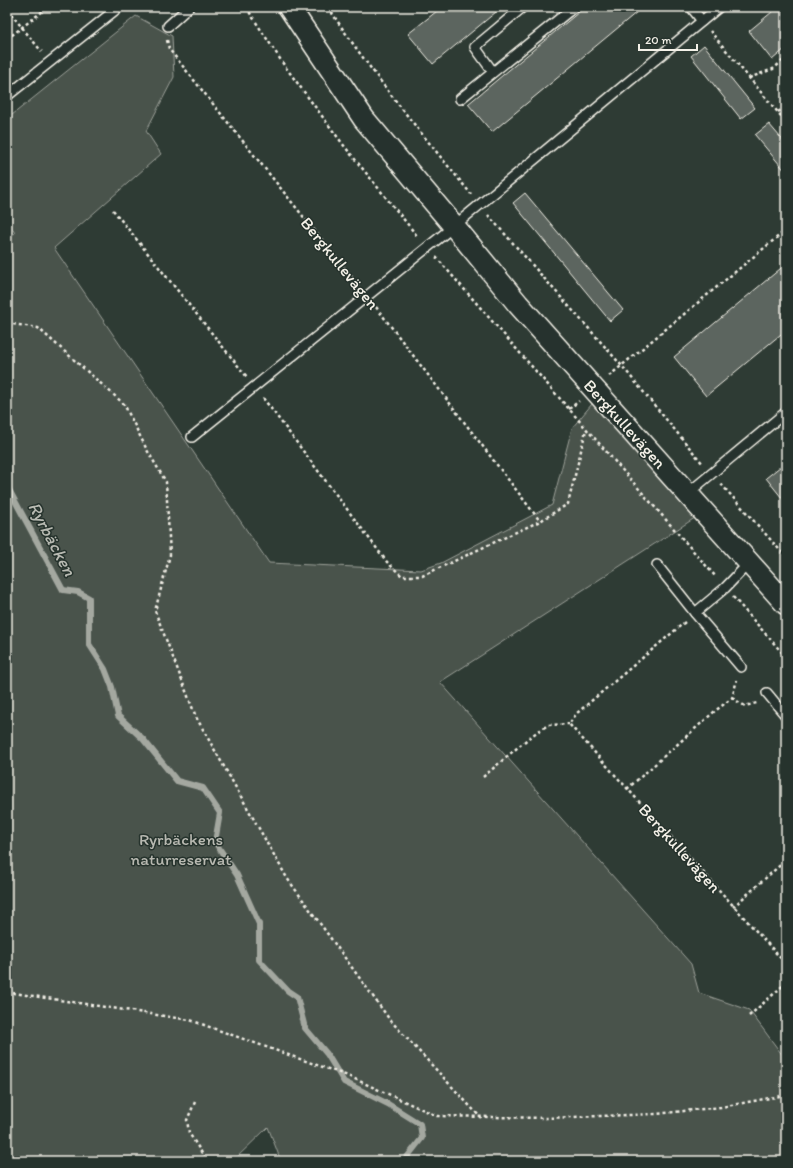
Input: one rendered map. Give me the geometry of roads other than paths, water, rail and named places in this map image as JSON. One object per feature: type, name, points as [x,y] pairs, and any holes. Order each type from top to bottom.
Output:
[{"type":"street","name":"Bergkullevägen","points":[[289,7],[364,119],[518,304],[786,604]]},
{"type":"lane","points":[[7,96],[119,7]]},
{"type":"lane","points":[[168,26],[189,7]]},
{"type":"lane","points":[[493,72],[475,47],[523,7]]},
{"type":"lane","points":[[460,99],[574,7]]},
{"type":"lane","points":[[691,7],[702,21]]},
{"type":"lane","points":[[192,437],[480,205],[719,7]]},
{"type":"lane","points":[[687,494],[786,412]]},
{"type":"lane","points":[[695,614],[725,588],[750,563]]},
{"type":"lane","points":[[657,565],[695,614],[741,667]]},
{"type":"lane","points":[[767,693],[786,716]]},
{"type":"waterway","name":"Ryrbäcken","points":[[7,486],[63,590],[78,592],[89,598],[89,644],[105,669],[112,687],[118,716],[143,739],[177,781],[203,788],[220,813],[215,842],[237,875],[259,924],[259,960],[288,991],[297,997],[305,1028],[327,1054],[344,1082],[388,1104],[420,1124],[422,1138],[404,1161]]},
{"type":"park label","name":"Ryrbäckens naturreservat","points":[[181,849]]}]
